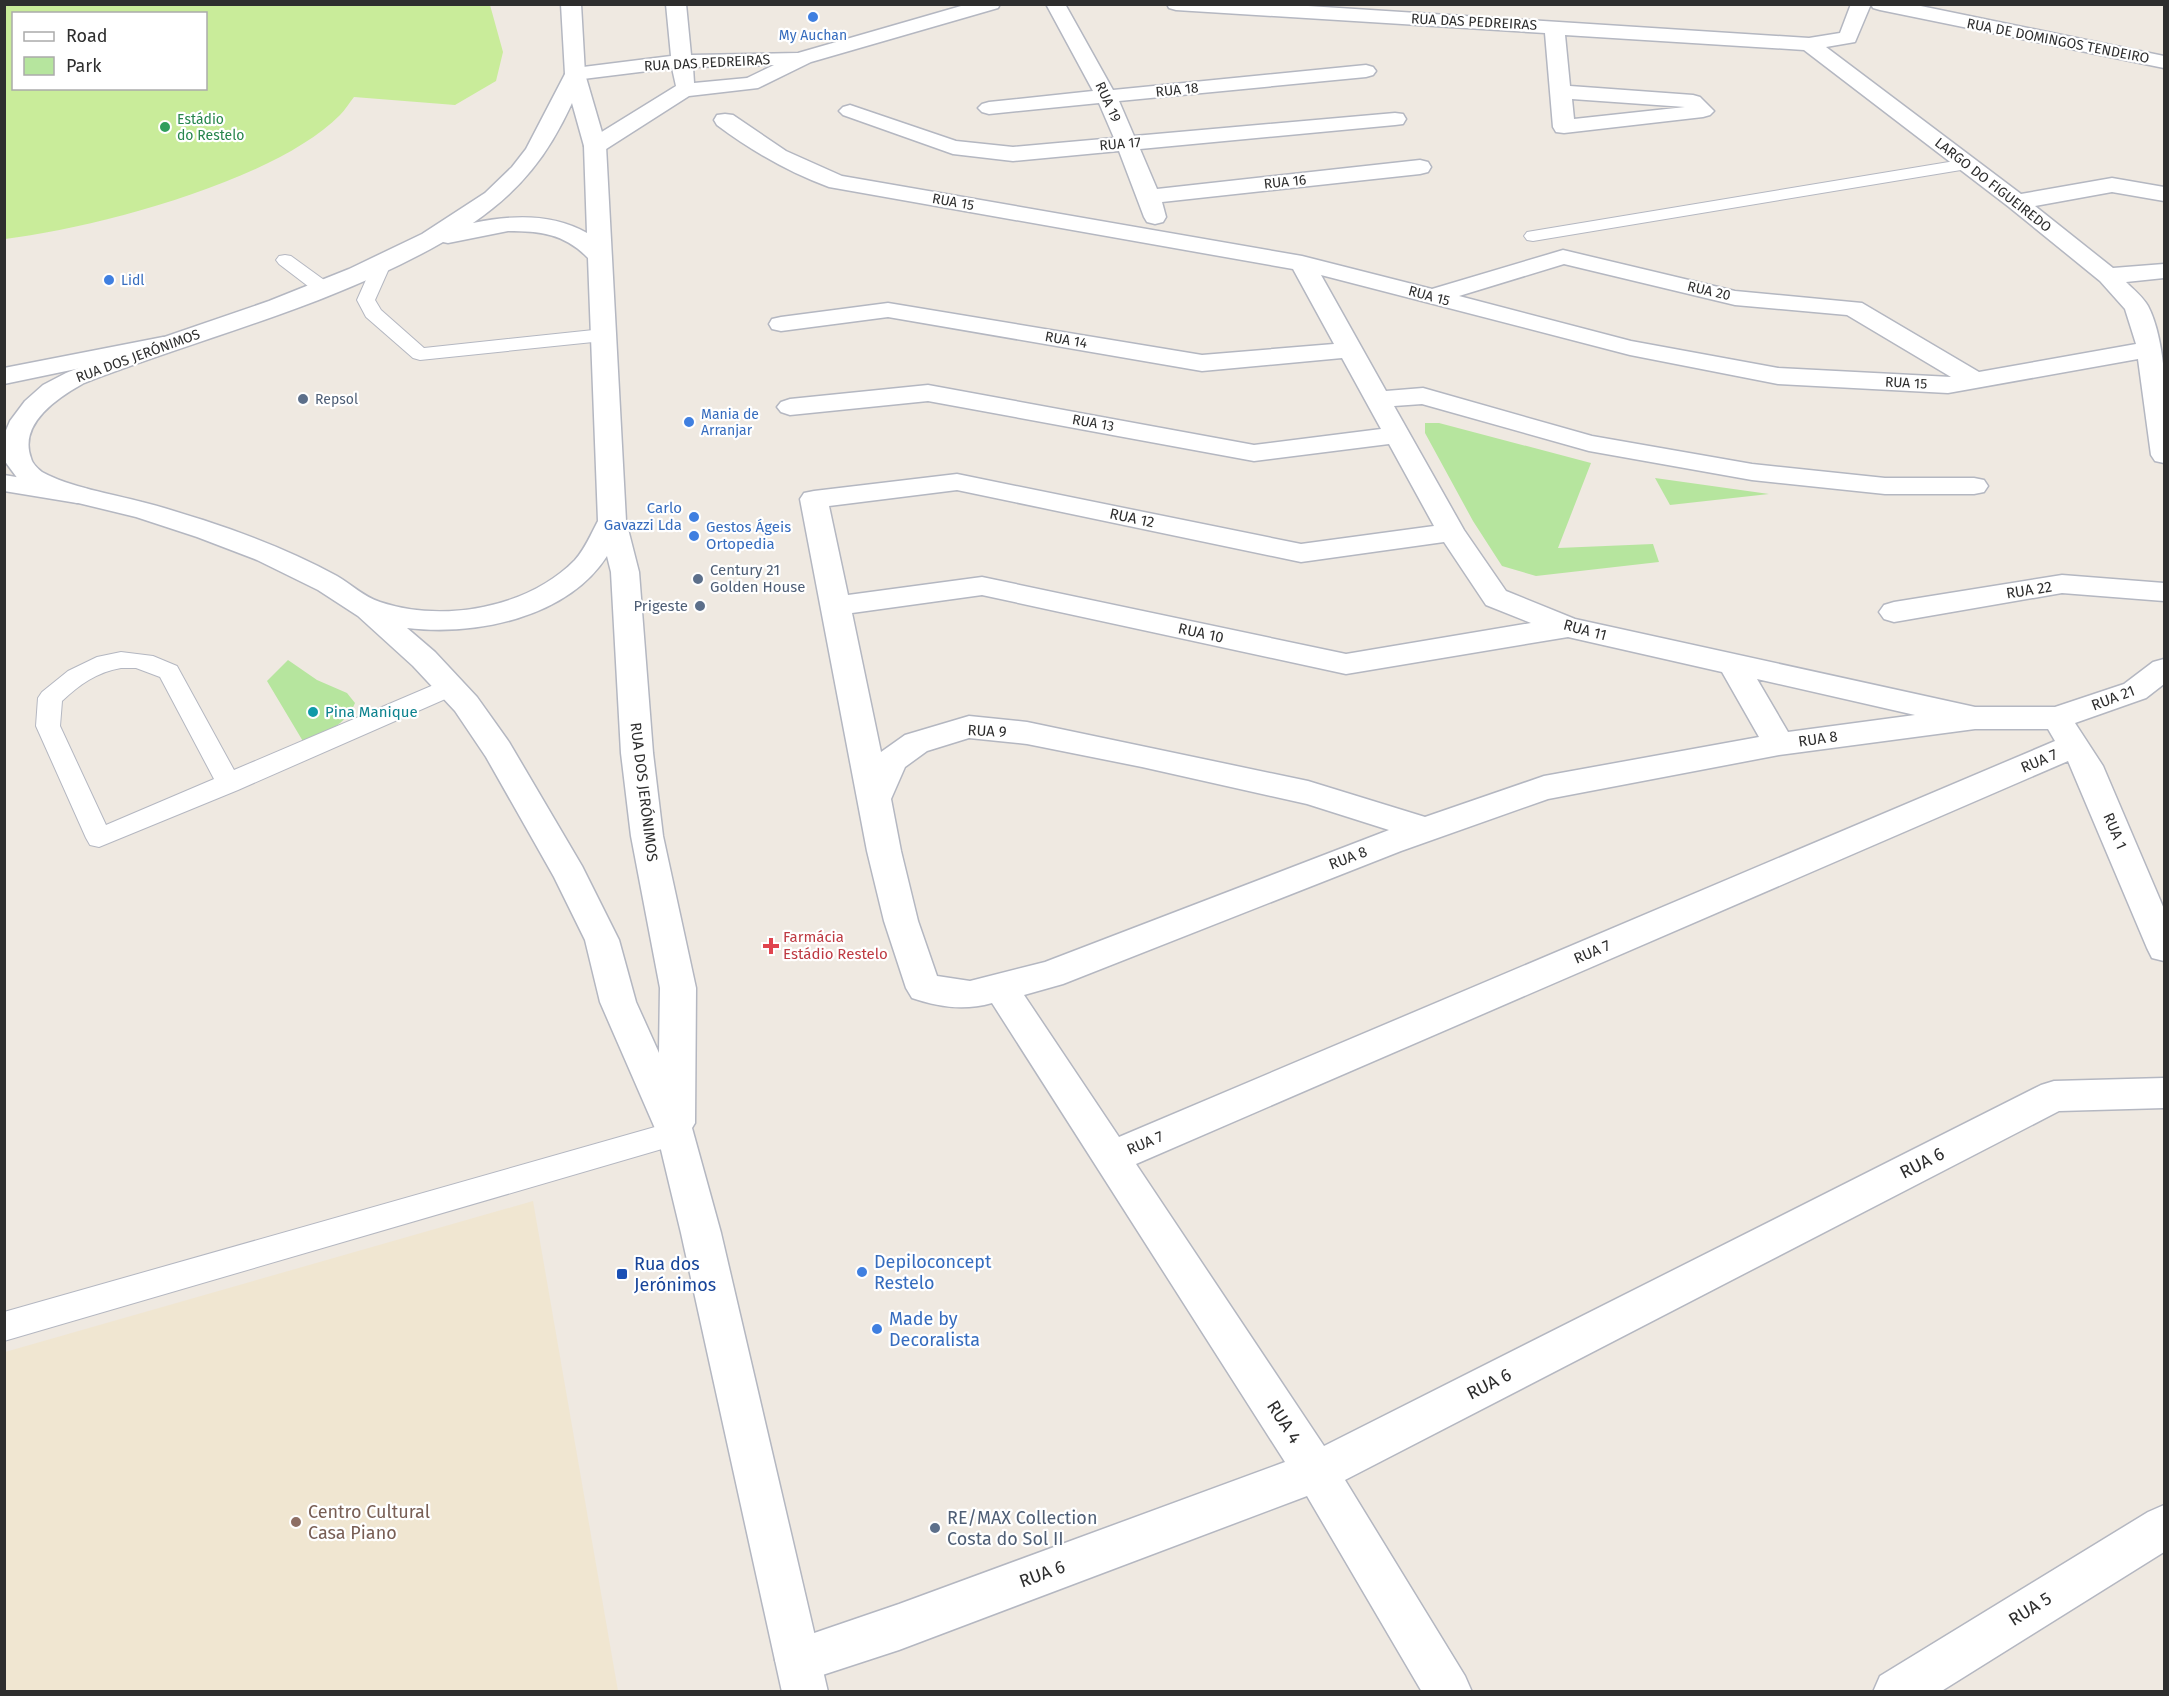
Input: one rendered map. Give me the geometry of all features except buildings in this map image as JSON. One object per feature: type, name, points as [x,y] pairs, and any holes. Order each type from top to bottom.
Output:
[{"type":"street","points":[[571,4],[575,74]]},
{"type":"street","points":[[676,4],[684,90]]},
{"type":"street","name":"RUA DAS PEDREIRAS","points":[[595,146],[684,90],[751,84],[804,58],[991,4]]},
{"type":"street","name":"RUA 19","points":[[1055,4],[1107,97],[1149,197],[1161,239]]},
{"type":"street","name":"RUA DAS PEDREIRAS","points":[[1176,4],[1664,33],[1809,44]]},
{"type":"street","points":[[1809,44],[1848,38],[1861,4]]},
{"type":"street","name":"RUA DE DOMINGOS TENDEIRO","points":[[1880,4],[2164,62]]},
{"type":"street","points":[[1554,27],[1559,92],[1564,127],[1703,111],[1693,101],[1559,92]]},
{"type":"street","name":"LARGO DO FIGUEIREDO","points":[[1809,44],[2017,202],[2108,276],[2136,307],[2149,349]]},
{"type":"street","name":"RUA DAS PEDREIRAS","points":[[575,74],[683,61],[804,58]]},
{"type":"street","name":"RUA 18","points":[[989,108],[1366,71]]},
{"type":"street","name":"RUA DOS JERÓNIMOS","points":[[575,74],[595,146],[612,521],[625,572],[637,753],[647,836],[678,988],[676,1133]]},
{"type":"street","name":"RUA DOS JERÓNIMOS","points":[[575,74],[546,136],[519,172],[484,204],[425,243],[382,264],[234,323],[173,342],[75,378],[52,390],[34,406],[23,421],[17,437],[18,461],[31,477],[80,495],[145,511],[207,531],[257,550],[328,583],[368,609],[424,659],[466,704],[498,750],[570,875],[602,940],[618,1002],[676,1133],[701,1233],[801,1676]]},
{"type":"street","name":"RUA 17","points":[[850,111],[953,147],[1013,154],[1395,119]]},
{"type":"street","name":"RUA 15","points":[[724,120],[755,143],[801,169],[837,182],[1302,263],[1630,348],[1778,376],[1948,385],[2149,349]]},
{"type":"street","name":"RUA 16","points":[[1149,197],[1420,166]]},
{"type":"street","points":[[2017,202],[2112,185],[2164,194]]},
{"type":"street","name":"RUA DOS JERÓNIMOS","points":[[425,243],[489,227],[533,225],[567,231],[580,237],[593,247],[600,257]]},
{"type":"street","name":"RUA 20","points":[[1432,297],[1563,257],[1735,298],[1853,308],[1975,380]]},
{"type":"street","name":"RUA 11","points":[[1302,263],[1450,532],[1496,598],[1568,627],[1975,718],[2065,732]]},
{"type":"street","points":[[2108,276],[2164,271]]},
{"type":"street","name":"RUA 14","points":[[781,324],[888,310],[1202,363],[1351,350]]},
{"type":"street","points":[[4,376],[173,342]]},
{"type":"street","points":[[2149,349],[2164,455]]},
{"type":"street","name":"RUA 13","points":[[790,407],[928,393],[1254,453],[1395,435]]},
{"type":"street","points":[[1377,400],[1423,396],[1589,443],[1752,472],[1885,486],[1974,486]]},
{"type":"street","name":"RUA 12","points":[[834,606],[814,499],[957,482],[1301,553],[1450,532]]},
{"type":"street","points":[[4,483],[80,495]]},
{"type":"street","name":"RUA DOS JERÓNIMOS","points":[[368,609],[412,619],[442,621],[476,618],[536,600],[564,584],[585,567],[599,548],[612,521]]},
{"type":"street","name":"RUA 22","points":[[1894,612],[2062,584],[2164,592]]},
{"type":"street","name":"RUA 10","points":[[834,606],[982,586],[1346,664],[1568,627]]},
{"type":"street","points":[[834,606],[875,799]]},
{"type":"street","points":[[1733,665],[1779,744]]},
{"type":"street","name":"RUA 21","points":[[2065,732],[2135,691],[2164,669]]},
{"type":"street","name":"RUA 8","points":[[875,799],[884,851],[901,921],[924,988],[970,995],[1051,974],[1426,830],[1544,788],[1779,744],[1975,718]]},
{"type":"street","name":"RUA 9","points":[[875,799],[892,760],[916,743],[969,727],[1073,742],[1308,793],[1426,830]]},
{"type":"street","name":"RUA 1","points":[[2065,732],[2087,766],[2164,948]]},
{"type":"street","name":"RUA 7","points":[[1110,1158],[2065,732]]},
{"type":"street","name":"RUA 4","points":[[1000,987],[1316,1472],[1449,1692]]},
{"type":"street","name":"RUA 6","points":[[801,1676],[899,1627],[1316,1472],[2054,1096],[2164,1093]]},
{"type":"street","name":"RUA 5","points":[[1896,1692],[2164,1527]]},
{"type":"lane","points":[[1533,236],[1967,164]]},
{"type":"lane","points":[[285,260],[324,288]]},
{"type":"lane","points":[[382,264],[366,300],[373,313],[420,354],[603,335]]},
{"type":"lane","points":[[230,784],[169,672],[154,663],[135,659],[111,661],[88,668],[67,681],[50,698],[48,726],[99,838],[230,784],[451,687]]},
{"type":"lane","points":[[4,1327],[676,1133]]},
{"type":"shaded area","name":"Centro Cultural Casa Piano","points":[[533,1201],[618,1691],[5,1691],[5,1352]]},
{"type":"green space","name":"Estádio do Restelo","points":[[4,5],[490,5],[503,52],[496,81],[455,105],[354,97],[340,115],[311,139],[273,161],[182,198],[43,233],[5,239]]},
{"type":"green space","points":[[1425,423],[1439,423],[1591,463],[1558,548],[1653,544],[1659,562],[1536,576],[1502,566],[1473,521],[1425,433]]},
{"type":"green space","points":[[1655,478],[1769,494],[1670,505]]},
{"type":"green space","points":[[288,660],[317,680],[347,693],[355,703],[340,723],[304,743],[267,681]]},
{"type":"place","name":"My Auchan","points":[[813,17]]},
{"type":"place","name":"Estádio do Restelo","points":[[165,127]]},
{"type":"place","name":"Lidl","points":[[109,280]]},
{"type":"place","name":"Repsol","points":[[303,399]]},
{"type":"place","name":"Mania de Arranjar","points":[[689,422]]},
{"type":"place","name":"Carlo Gavazzi Lda","points":[[694,517]]},
{"type":"place","name":"Gestos Ágeis Ortopedia","points":[[694,536]]},
{"type":"place","name":"Century 21 Golden House","points":[[698,579]]},
{"type":"place","name":"Prigeste","points":[[700,606]]},
{"type":"place","name":"Pina Manique","points":[[313,712]]},
{"type":"place","name":"Farmácia Estádio Restelo","points":[[771,946]]},
{"type":"place","name":"Depiloconcept Restelo","points":[[862,1272]]},
{"type":"place","name":"Rua dos Jerónimos","points":[[622,1274]]},
{"type":"place","name":"Made by Decoralista","points":[[877,1329]]},
{"type":"place","name":"Centro Cultural Casa Piano","points":[[296,1522]]},
{"type":"place","name":"RE/MAX Collection Costa do Sol II","points":[[935,1528]]}]
